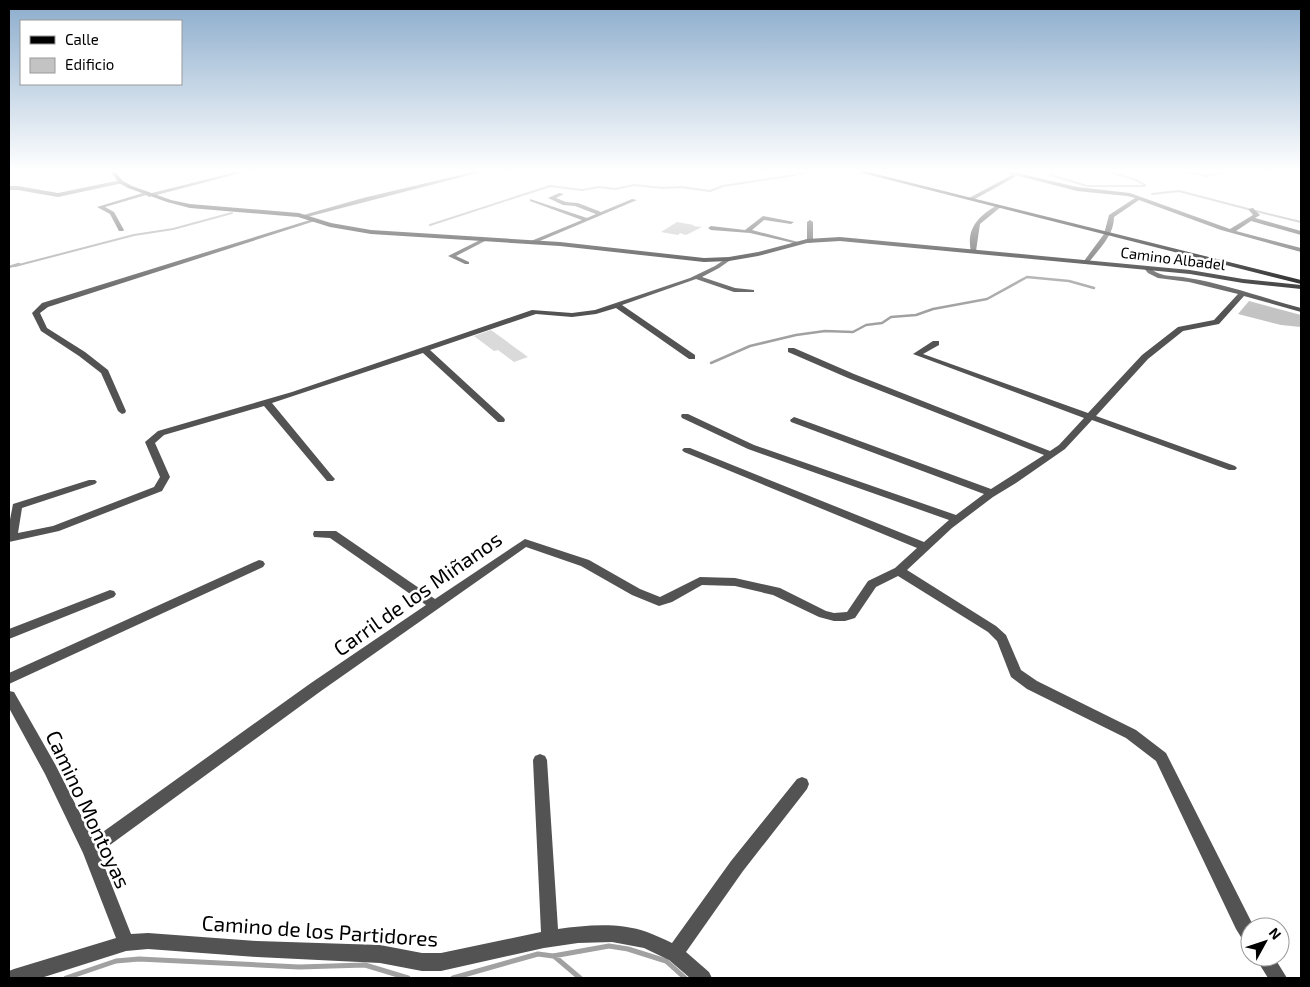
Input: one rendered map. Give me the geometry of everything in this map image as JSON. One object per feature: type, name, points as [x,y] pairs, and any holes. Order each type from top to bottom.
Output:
[{"type":"main road","name":"Camino Albadel","points":[[309,218],[371,232],[533,242],[704,260],[729,259],[758,254],[810,240],[840,239],[1195,272],[1237,280],[1301,287]]},
{"type":"main road","points":[[1046,218],[1301,281]]},
{"type":"main road","points":[[1252,270],[1254,267],[1301,281]]},
{"type":"main road","points":[[1273,275],[1290,283],[1286,286]]},
{"type":"street","points":[[115,218],[121,230]]},
{"type":"street","points":[[583,218],[588,220]]},
{"type":"street","points":[[533,242],[593,218]]},
{"type":"street","points":[[748,232],[763,218]]},
{"type":"street","points":[[763,218],[791,222]]},
{"type":"street","points":[[973,251],[975,225],[980,218]]},
{"type":"street","points":[[1087,261],[1108,234],[1111,218]]},
{"type":"street","points":[[1192,218],[1301,250]]},
{"type":"street","points":[[1231,231],[1253,218]]},
{"type":"street","points":[[122,411],[104,372],[82,354],[44,328],[36,313],[45,306],[315,220]]},
{"type":"street","points":[[1251,220],[1301,233]]},
{"type":"street","points":[[810,222],[810,240]]},
{"type":"street","points":[[711,228],[748,232],[796,243]]},
{"type":"street","points":[[466,264],[451,256],[484,240]]},
{"type":"street","points":[[92,482],[17,506],[10,538],[55,529],[158,489],[164,477],[150,442],[161,434],[266,402],[535,312],[586,315],[696,277],[729,259]]},
{"type":"street","points":[[1146,267],[1150,272],[1162,277],[1191,280],[1301,310]]},
{"type":"street","points":[[696,277],[734,290],[752,291]]},
{"type":"street","points":[[1240,920],[1161,757],[1131,734],[1032,685],[1016,673],[1002,638],[992,628],[899,571],[957,519],[992,493],[1062,448],[1145,357],[1182,329],[1216,322],[1242,294]]},
{"type":"street","points":[[616,305],[692,357]]},
{"type":"street","points":[[936,343],[917,354],[1232,468]]},
{"type":"street","points":[[424,350],[501,420]]},
{"type":"street","points":[[791,350],[851,376],[1051,455]]},
{"type":"street","points":[[266,402],[330,479]]},
{"type":"street","points":[[686,416],[708,428],[752,447],[957,519]]},
{"type":"street","points":[[794,420],[992,493]]},
{"type":"street","points":[[687,450],[925,547]]},
{"type":"street","points":[[318,534],[332,534],[434,605]]},
{"type":"street","name":"Carril de los Miñanos","points":[[90,850],[178,785],[525,543],[585,563],[636,592],[659,602],[700,581],[735,582],[776,591],[823,614],[834,617],[851,615],[872,584],[899,571]]},
{"type":"street","points":[[9,679],[259,564]]},
{"type":"street","points":[[9,634],[110,594]]},
{"type":"street","name":"Camino Montoyas","points":[[9,696],[50,769],[90,850],[126,943]]},
{"type":"street","points":[[540,760],[550,939]]},
{"type":"street","points":[[675,953],[737,866],[802,784]]},
{"type":"street","name":"Camino de los Partidores","points":[[14,978],[126,943],[176,942],[257,949],[380,954],[422,962],[441,962],[550,939],[612,932],[644,938],[675,953],[703,978]]},
{"type":"street","points":[[1271,967],[1278,978]]},
{"type":"shaded area","points":[[491,330],[528,357],[514,362],[498,350],[494,351],[474,336]]},
{"type":"building","points":[[677,222],[702,227],[686,235],[661,232]]},
{"type":"building","points":[[1249,301],[1301,315],[1301,327],[1281,325],[1238,314]]},
{"type":"waterway","points":[[15,266],[134,235],[173,229],[213,218]]},
{"type":"waterway","points":[[430,225],[451,218]]},
{"type":"waterway","points":[[1285,218],[1301,222]]},
{"type":"waterway","points":[[9,267],[19,264]]},
{"type":"waterway","points":[[711,363],[750,346],[796,335],[825,331],[853,332],[866,325],[882,323],[891,317],[916,315],[933,309],[987,299],[1027,277],[1069,281],[1094,288]]},
{"type":"waterway","points":[[453,978],[538,954],[553,956],[609,946],[628,949],[666,961],[685,978]]},
{"type":"waterway","points":[[554,956],[580,978]]},
{"type":"waterway","points":[[66,978],[116,961],[139,959],[299,967],[365,965],[408,978]]}]
